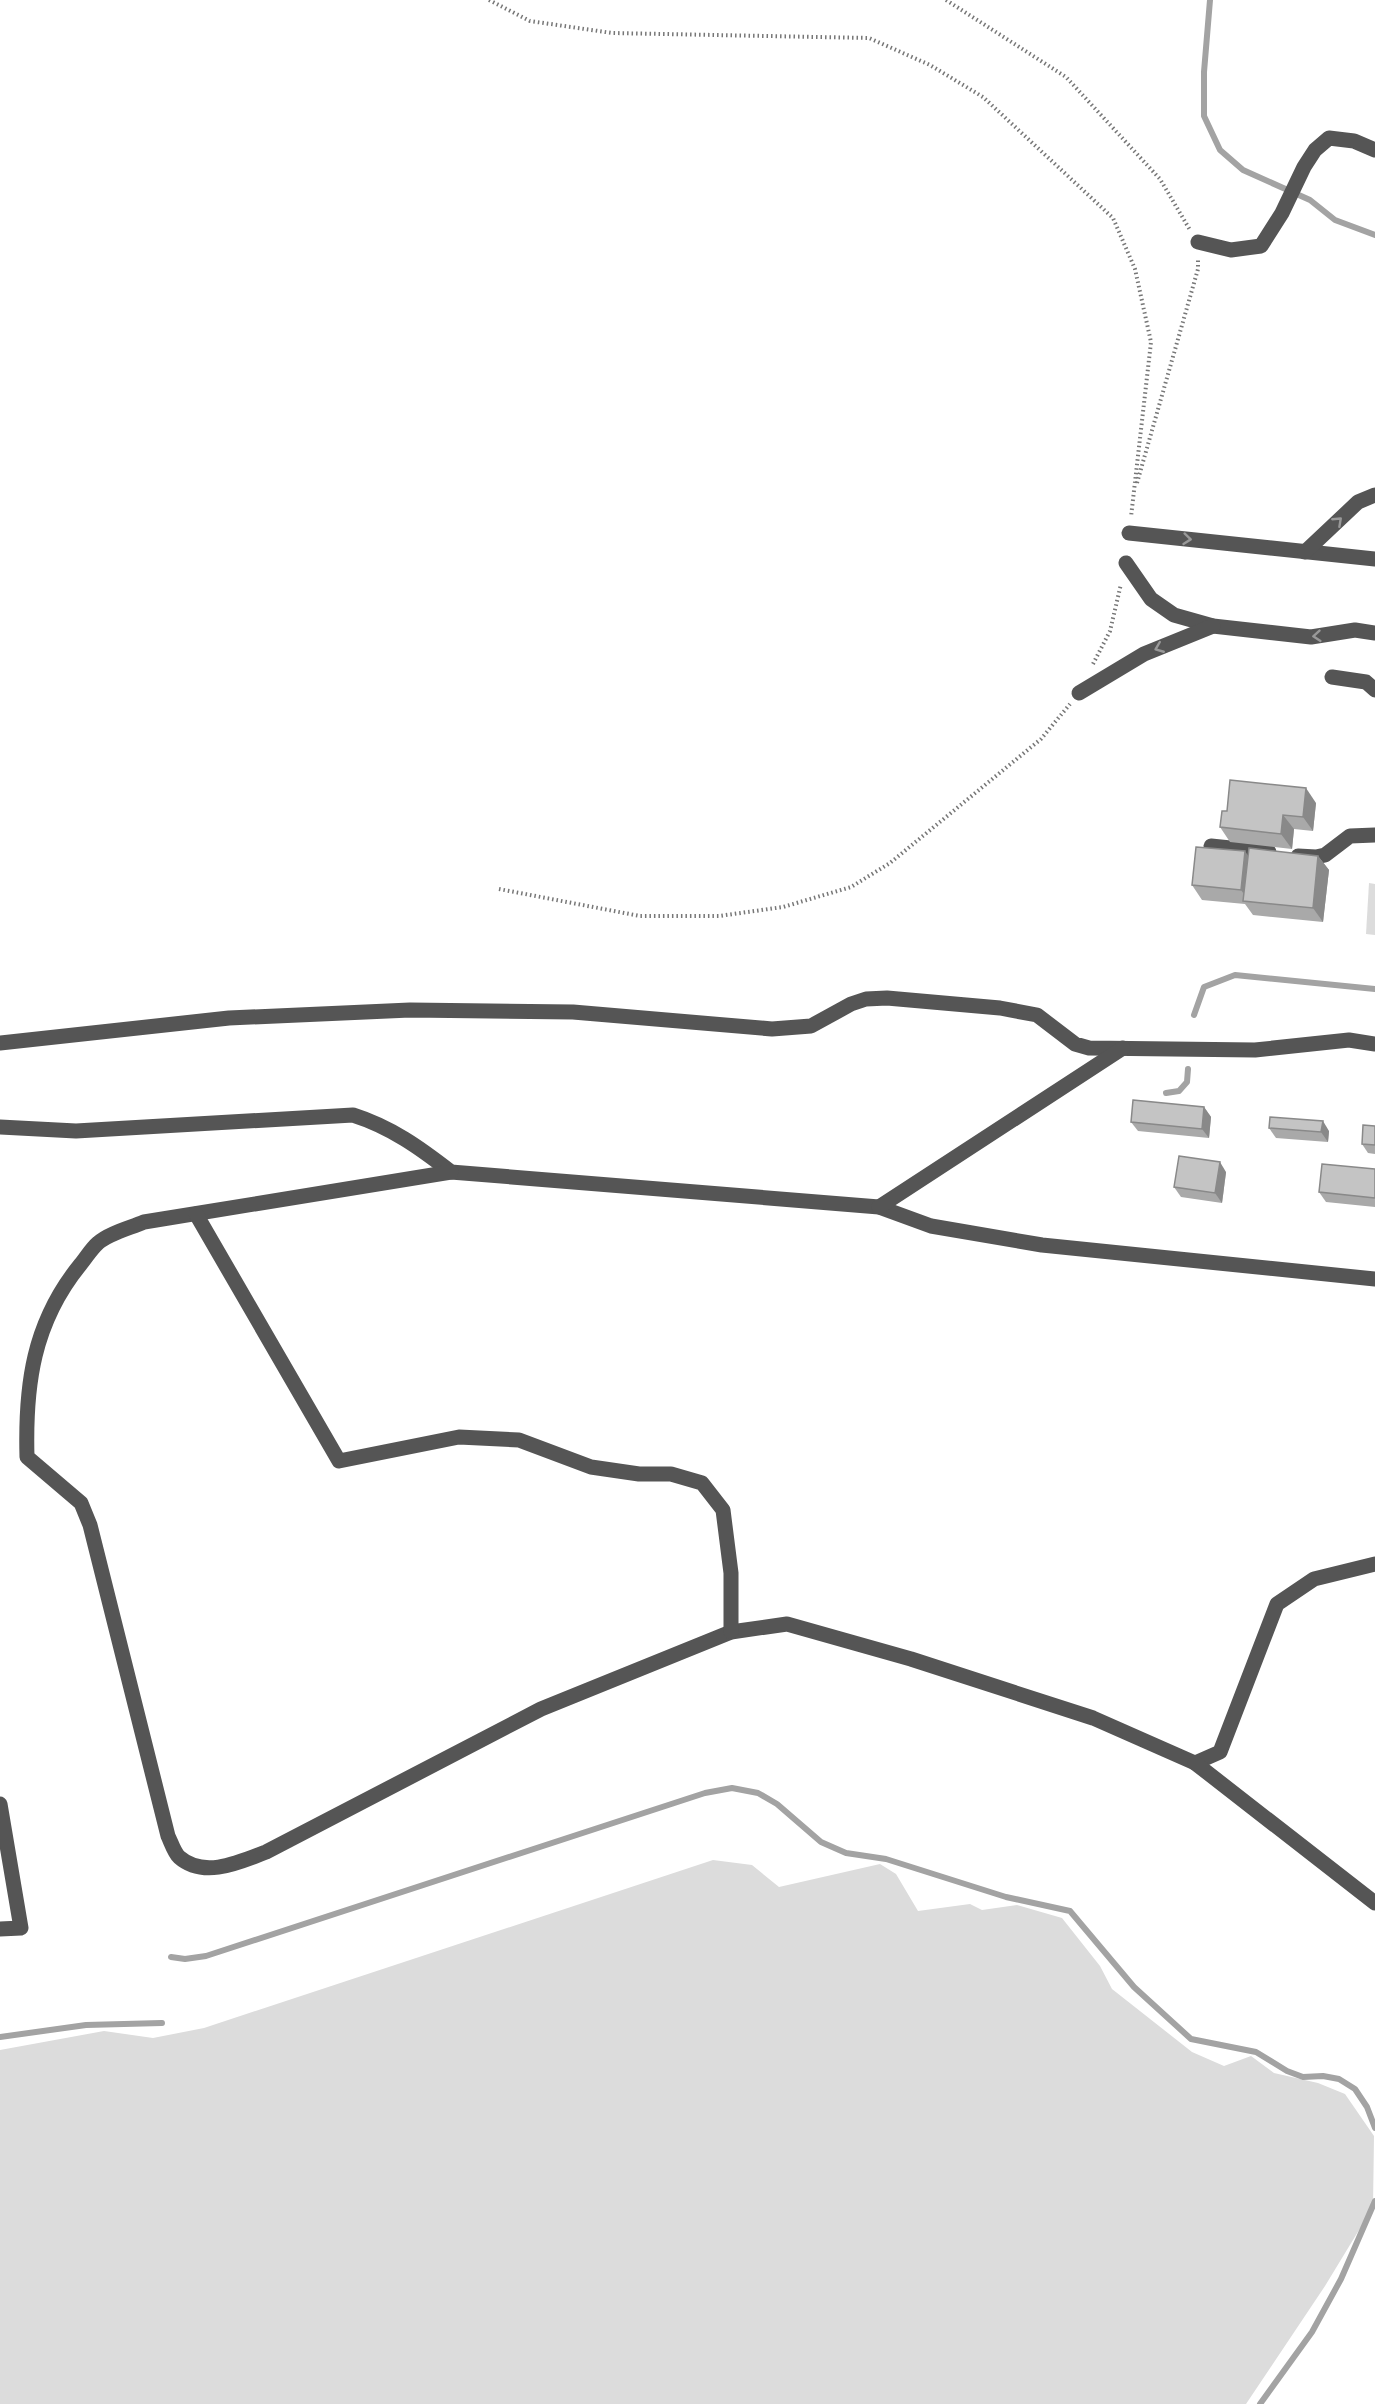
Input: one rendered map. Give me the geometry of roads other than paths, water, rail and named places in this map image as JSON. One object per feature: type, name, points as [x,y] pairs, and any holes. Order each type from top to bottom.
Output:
[{"type":"lane","points":[[1198,242],[1231,250],[1261,246],[1282,213],[1304,167],[1315,150],[1329,138],[1354,141],[1375,150]]},
{"type":"lane","points":[[1305,552],[1358,502],[1375,495]]},
{"type":"lane","points":[[1129,533],[1375,559]]},
{"type":"lane","points":[[1126,563],[1151,599],[1174,615],[1213,626],[1311,637],[1355,630],[1375,633]]},
{"type":"lane","points":[[1079,693],[1144,654],[1213,626]]},
{"type":"lane","points":[[1332,677],[1366,682],[1375,690]]},
{"type":"lane","points":[[1211,846],[1316,857],[1325,855],[1350,836],[1375,835]]},
{"type":"lane","points":[[0,1043],[229,1018],[410,1010],[573,1012],[772,1029],[811,1026],[851,1004],[866,999],[887,998],[1000,1008],[1037,1016],[1075,1044],[1089,1048],[1255,1050],[1349,1040],[1375,1044]]},
{"type":"lane","points":[[879,1207],[1125,1047]]},
{"type":"lane","points":[[0,1127],[76,1131],[353,1115],[377,1122],[407,1138],[451,1172]]},
{"type":"lane","points":[[1375,1279],[1042,1245],[931,1226],[879,1207],[451,1172],[144,1222],[98,1243],[70,1277],[49,1314],[33,1359],[26,1420],[27,1456],[81,1503],[90,1525],[168,1836],[178,1857],[195,1866],[209,1868],[231,1865],[266,1852],[541,1709],[731,1632],[787,1624],[911,1659],[1093,1718],[1194,1763],[1375,1903]]},
{"type":"lane","points":[[196,1214],[339,1461],[459,1437],[519,1440],[591,1467],[639,1474],[671,1474],[702,1483],[723,1510],[731,1573],[731,1632]]},
{"type":"lane","points":[[1194,1763],[1220,1752],[1277,1604],[1314,1579],[1375,1564]]},
{"type":"lane","points":[[0,1804],[21,1928],[0,1929]]},
{"type":"waterway","points":[[1210,0],[1204,72],[1204,116],[1220,150],[1243,170],[1310,200],[1335,220],[1375,235]]},
{"type":"waterway","points":[[1194,1015],[1204,987],[1235,975],[1375,989]]},
{"type":"waterway","points":[[1166,1093],[1179,1091],[1187,1082],[1188,1069]]},
{"type":"waterway","points":[[171,1957],[185,1959],[206,1956],[705,1793],[732,1788],[758,1793],[777,1804],[821,1842],[846,1853],[886,1859],[1006,1897],[1070,1911],[1134,1987],[1191,2039],[1256,2052],[1287,2071],[1303,2077],[1323,2076],[1339,2079],[1355,2089],[1367,2107],[1375,2128]]},
{"type":"waterway","points":[[0,2037],[86,2025],[162,2023]]},
{"type":"waterway","points":[[1260,2404],[1312,2332],[1341,2279],[1375,2201]]}]
